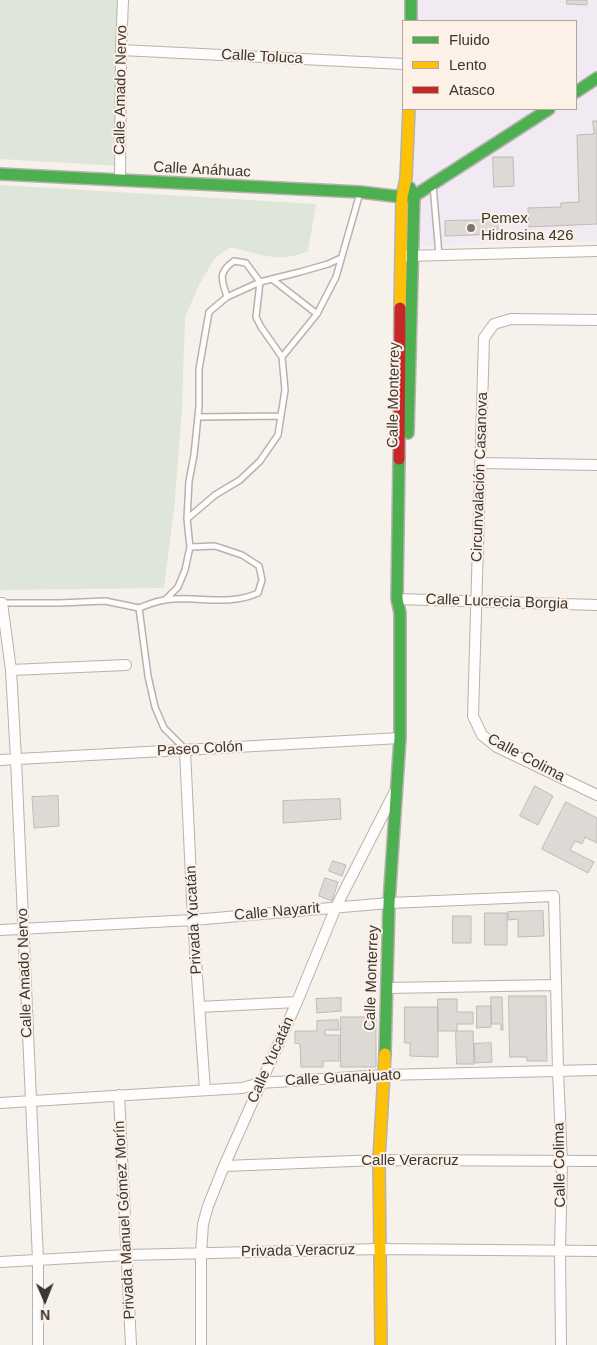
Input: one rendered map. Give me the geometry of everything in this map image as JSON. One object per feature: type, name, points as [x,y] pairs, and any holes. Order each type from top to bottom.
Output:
[{"type":"street","name":"Calle Amado Nervo","points":[[120,180],[123,0]]},
{"type":"street","points":[[411,0],[411,20]]},
{"type":"street","name":"Calle Toluca","points":[[121,50],[402,64]]},
{"type":"street","points":[[577,91],[597,78]]},
{"type":"street","name":"Calle Monterrey","points":[[381,1345],[379,1160],[384,1075],[389,903],[400,738],[400,613],[408,110]]},
{"type":"street","points":[[408,196],[433,183],[547,110]]},
{"type":"street","name":"Calle Anáhuac","points":[[0,174],[408,196]]},
{"type":"street","points":[[406,256],[597,251]]},
{"type":"street","name":"Circunvalación Casanova","points":[[482,735],[473,716],[484,338],[494,324],[512,319],[597,320]]},
{"type":"street","points":[[480,463],[597,465]]},
{"type":"street","name":"Calle Lucrecia Borgia","points":[[401,599],[597,605]]},
{"type":"street","name":"Calle Amado Nervo","points":[[1,603],[10,670],[16,759],[38,1260],[38,1345]]},
{"type":"street","points":[[10,670],[126,665]]},
{"type":"street","name":"Calle Colima","points":[[482,735],[498,747],[597,795]]},
{"type":"street","name":"Paseo Colón","points":[[0,760],[400,738]]},
{"type":"street","name":"Privada Yucatán","points":[[185,750],[193,920],[205,1090]]},
{"type":"street","name":"Calle Yucatán","points":[[201,1345],[201,1253],[203,1224],[208,1206],[260,1083],[297,1002],[336,907],[397,788]]},
{"type":"street","name":"Calle Colima","points":[[554,896],[562,1162],[560,1251],[561,1345]]},
{"type":"street","name":"Calle Nayarit","points":[[0,930],[193,920],[389,903],[554,896]]},
{"type":"street","points":[[387,988],[556,985]]},
{"type":"street","points":[[199,1006],[297,1002]]},
{"type":"street","name":"Calle Guanajuato","points":[[0,1103],[242,1088],[260,1083],[384,1075],[597,1070]]},
{"type":"street","name":"Privada Manuel Gómez Morín","points":[[119,1095],[131,1345]]},
{"type":"street","name":"Calle Veracruz","points":[[224,1166],[379,1160],[597,1162]]},
{"type":"street","name":"Privada Veracruz","points":[[0,1262],[127,1255],[380,1249],[597,1250]]},
{"type":"lane","points":[[433,183],[439,255]]},
{"type":"lane","points":[[282,357],[317,314],[336,277],[360,192]]},
{"type":"lane","points":[[165,600],[178,587],[185,570],[190,547],[187,519],[189,481],[198,417],[199,369],[209,312],[227,297],[260,282],[328,264],[341,258]]},
{"type":"lane","points":[[187,519],[215,496],[240,480],[260,461],[278,434],[285,390],[282,357],[256,317],[260,282],[246,263],[234,261],[225,267],[221,278],[227,297]]},
{"type":"lane","points":[[272,279],[317,314]]},
{"type":"lane","points":[[198,417],[281,416]]},
{"type":"lane","points":[[1,603],[58,604],[106,601],[138,608],[165,600],[226,600],[246,598],[258,592],[262,580],[259,566],[242,555],[215,546],[190,547]]},
{"type":"lane","points":[[138,608],[148,676],[155,707],[164,728],[185,750]]},
{"type":"shaded area","points":[[0,0],[120,0],[120,166],[0,159]]},
{"type":"shaded area","points":[[417,0],[597,0],[597,241],[413,246],[415,110],[577,110],[577,20],[417,20]]},
{"type":"shaded area","points":[[0,185],[316,204],[308,251],[288,257],[278,257],[260,255],[231,247],[215,258],[199,285],[185,317],[182,410],[174,510],[164,588],[0,590]]},
{"type":"building","points":[[567,0],[587,0],[587,5],[567,4]]},
{"type":"building","points":[[593,121],[597,121],[597,224],[529,227],[528,208],[561,207],[561,203],[579,202],[577,135],[594,134]]},
{"type":"building","points":[[493,157],[513,157],[514,186],[494,187]]},
{"type":"building","name":"Pemex Hidrosina 426","points":[[498,220],[498,234],[445,236],[445,221]]},
{"type":"building","points":[[535,786],[553,796],[538,825],[520,816]]},
{"type":"building","points":[[58,796],[59,826],[34,828],[32,797]]},
{"type":"building","points":[[340,799],[341,819],[283,823],[283,801]]},
{"type":"building","points":[[566,802],[597,818],[597,843],[585,837],[582,844],[575,841],[570,850],[594,862],[588,873],[542,849]]},
{"type":"building","points":[[333,861],[346,865],[342,876],[329,871]]},
{"type":"building","points":[[325,878],[338,882],[332,901],[319,896]]},
{"type":"building","points":[[543,911],[544,936],[518,937],[518,919],[508,920],[508,912]]},
{"type":"building","points":[[485,913],[507,913],[507,945],[485,945]]},
{"type":"building","points":[[453,916],[471,916],[471,943],[453,943]]},
{"type":"building","points":[[509,996],[546,996],[547,1061],[527,1061],[527,1057],[510,1057]]},
{"type":"building","points":[[491,997],[502,997],[503,1030],[501,1030],[501,1024],[492,1024]]},
{"type":"building","points":[[341,998],[341,1011],[317,1013],[316,999]]},
{"type":"building","points":[[438,999],[457,999],[457,1012],[473,1012],[473,1024],[457,1024],[457,1031],[438,1031]]},
{"type":"building","points":[[477,1006],[491,1006],[491,1027],[477,1028]]},
{"type":"building","points":[[405,1007],[438,1007],[438,1057],[410,1056],[410,1043],[405,1043]]},
{"type":"building","points":[[341,1017],[376,1017],[376,1067],[341,1067]]},
{"type":"building","points":[[338,1020],[339,1030],[325,1030],[325,1035],[339,1035],[339,1061],[323,1061],[323,1067],[301,1067],[300,1044],[295,1043],[295,1031],[317,1031],[317,1021]]},
{"type":"building","points":[[456,1031],[473,1031],[474,1064],[457,1064]]},
{"type":"building","points":[[491,1043],[492,1062],[475,1063],[474,1044]]},
{"type":"traffic: fast","points":[[411,0],[411,20]]},
{"type":"traffic: fast","points":[[577,91],[597,78]]},
{"type":"traffic: fast","points":[[0,174],[360,192],[402,197],[414,196],[547,110]]},
{"type":"traffic: fast","points":[[408,433],[414,196],[410,188]]},
{"type":"traffic: fast","points":[[385,1054],[389,903],[400,738],[400,613],[397,599],[399,459]]},
{"type":"traffic: slow","points":[[400,308],[402,197],[406,179],[409,110]]},
{"type":"traffic: slow","points":[[381,1345],[379,1160],[385,1054]]},
{"type":"traffic: jam","points":[[399,459],[400,308]]},
{"type":"place","name":"Pemex Hidrosina 426","points":[[471,228]]}]
